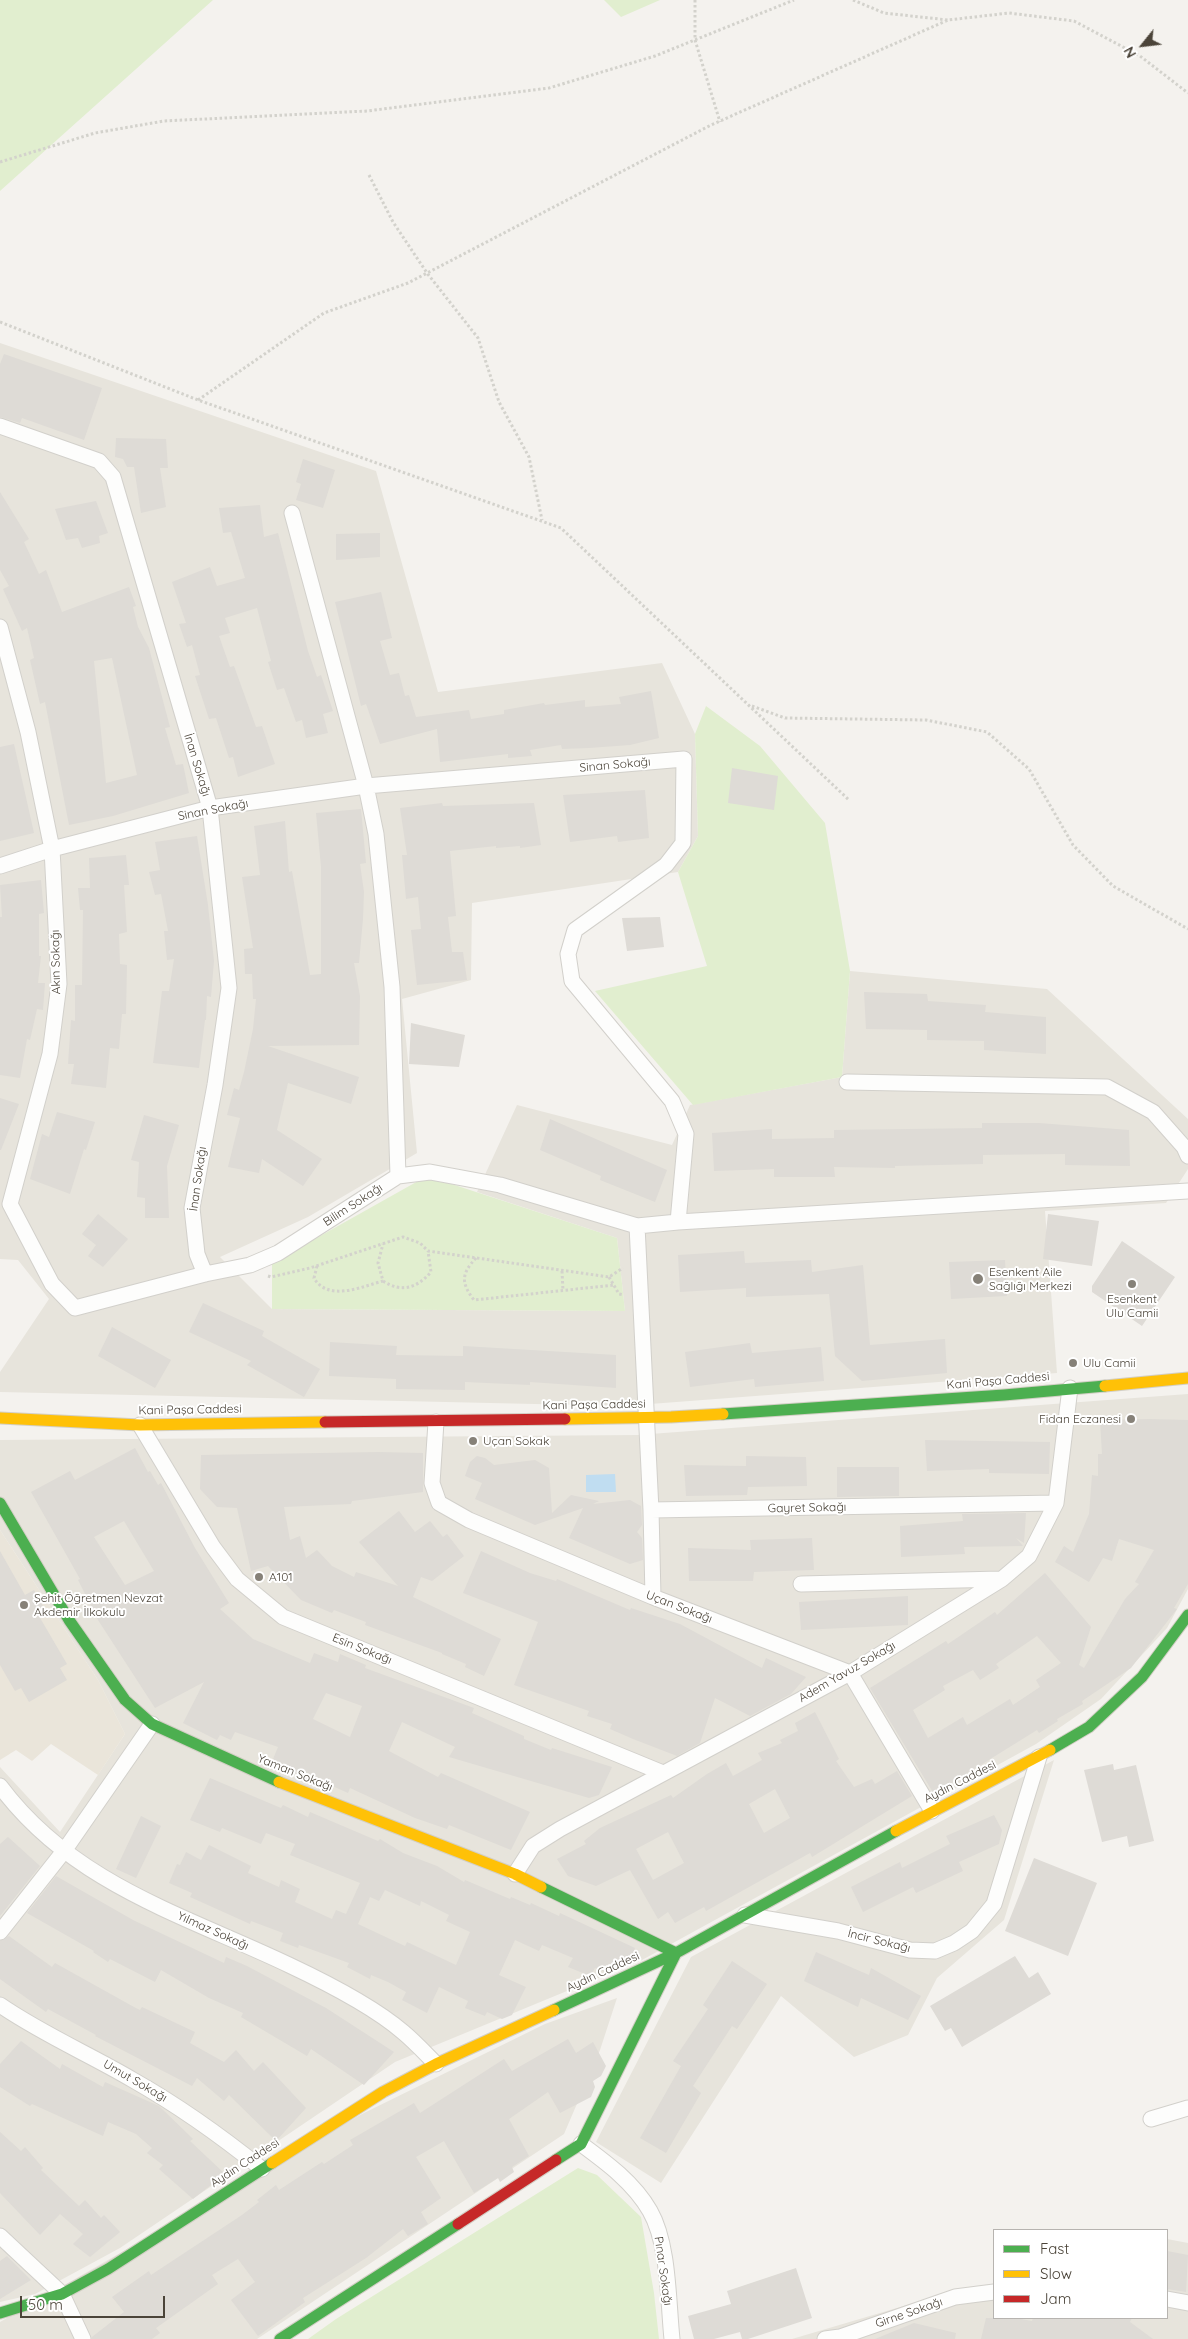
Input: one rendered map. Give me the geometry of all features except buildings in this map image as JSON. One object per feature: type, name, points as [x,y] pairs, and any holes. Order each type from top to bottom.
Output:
[{"type":"street","name":"İnan Sokağı","points":[[0,426],[99,461],[113,477],[210,808],[229,988],[215,1085],[192,1208],[196,1254],[204,1274]]},
{"type":"street","points":[[292,513],[366,786],[376,834],[392,987],[398,1176]]},
{"type":"street","name":"Akın Sokağı","points":[[0,628],[28,732],[52,849],[59,984],[50,1054],[10,1204],[52,1284],[75,1308]]},
{"type":"street","name":"Sinan Sokağı","points":[[0,866],[52,849],[210,808],[366,786],[684,760],[682,843],[666,865],[575,930],[568,954],[572,980],[672,1101],[686,1134],[678,1222]]},
{"type":"street","points":[[848,1082],[1107,1087],[1153,1112],[1184,1147],[1188,1156]]},
{"type":"street","name":"Bilim Sokağı","points":[[75,1308],[204,1274],[250,1266],[278,1253],[398,1176],[430,1172],[500,1185],[636,1226]]},
{"type":"street","points":[[653,1596],[651,1510],[636,1226],[1188,1191]]},
{"type":"street","name":"Kani Paşa Caddesi","points":[[0,1418],[140,1425],[436,1422],[645,1417],[1004,1395],[1188,1378]]},
{"type":"street","name":"Adem Yavuz Sokağı","points":[[515,1874],[533,1846],[663,1773],[850,1673],[1002,1579],[1029,1556],[1056,1503],[1070,1388]]},
{"type":"street","name":"Uçan Sokağı","points":[[436,1422],[432,1483],[439,1503],[469,1520],[653,1596],[850,1673]]},
{"type":"street","name":"Esin Sokağı","points":[[140,1425],[213,1547],[237,1578],[283,1616],[663,1773]]},
{"type":"street","name":"Yaman Sokağı","points":[[0,1503],[69,1620],[126,1700],[152,1724],[268,1778],[515,1874],[676,1953]]},
{"type":"street","name":"Gayret Sokağı","points":[[651,1510],[1056,1503]]},
{"type":"street","points":[[801,1584],[1002,1579]]},
{"type":"street","name":"Aydın Caddesi","points":[[0,2313],[62,2294],[108,2269],[383,2092],[436,2064],[676,1953],[932,1811],[1039,1757],[1089,1726],[1142,1677],[1188,1616]]},
{"type":"street","points":[[850,1673],[932,1811]]},
{"type":"street","points":[[0,1932],[64,1851],[152,1724]]},
{"type":"street","name":"İncir Sokağı","points":[[744,1915],[838,1931],[910,1950],[935,1951],[954,1943],[972,1931],[994,1904],[1039,1757]]},
{"type":"street","name":"Yılmaz Sokağı","points":[[0,1786],[33,1822],[64,1851],[104,1879],[146,1902],[290,1966],[376,2013],[403,2032],[436,2064]]},
{"type":"street","points":[[280,2339],[581,2144],[676,1953]]},
{"type":"street","name":"Umut Sokağı","points":[[0,2005],[21,2020],[132,2079],[192,2115],[262,2169]]},
{"type":"street","points":[[1151,2118],[1188,2108]]},
{"type":"street","name":"Pınar Sokağı","points":[[581,2144],[630,2184],[650,2211],[662,2244],[672,2339]]},
{"type":"street","points":[[0,2236],[62,2294],[83,2339]]},
{"type":"street","name":"Girne Sokağı","points":[[837,2338],[956,2297],[993,2292]]},
{"type":"street","points":[[1168,2299],[1188,2303]]},
{"type":"path","points":[[695,0],[695,40],[720,122]]},
{"type":"path","points":[[0,162],[95,133],[164,122],[367,111],[549,88],[655,56],[794,0]]},
{"type":"path","points":[[853,0],[884,14],[948,20],[1009,13],[1074,21],[1140,56],[1188,93]]},
{"type":"path","points":[[198,400],[324,313],[408,283],[720,122],[948,20]]},
{"type":"path","points":[[369,175],[393,222],[427,273],[478,338],[499,402],[530,457],[542,521]]},
{"type":"path","points":[[0,322],[198,400],[561,528],[849,800]]},
{"type":"path","points":[[749,705],[785,718],[926,720],[987,732],[1029,769],[1073,845],[1113,886],[1188,929]]},
{"type":"path","points":[[250,1266],[271,1277],[317,1266],[402,1237],[420,1243],[428,1251],[609,1277],[627,1266],[637,1264]]},
{"type":"path","points":[[383,1244],[378,1263],[383,1281]]},
{"type":"path","points":[[317,1266],[314,1278],[320,1288],[329,1292],[344,1291],[383,1281],[400,1289],[422,1282],[431,1272],[428,1251]]},
{"type":"path","points":[[476,1258],[467,1267],[464,1276],[465,1286],[474,1300],[614,1286]]},
{"type":"path","points":[[562,1270],[563,1291]]},
{"type":"shaded area","points":[[0,343],[376,471],[438,692],[662,663],[695,734],[698,836],[678,872],[472,903],[471,980],[402,999],[417,1153],[308,1217],[220,1257],[272,1309],[625,1311],[617,1238],[477,1192],[517,1105],[672,1145],[690,1105],[842,1077],[850,971],[1047,989],[1188,1119],[1188,1169],[1166,1203],[1045,1211],[1057,1373],[624,1406],[0,1392],[0,1372],[49,1299],[18,1260],[0,1259]]},
{"type":"shaded area","points":[[1188,1394],[1188,1589],[1167,1628],[1101,1699],[1036,1744],[642,1960],[395,2062],[120,2248],[35,2294],[0,2302],[0,1767],[60,1832],[125,1734],[98,1680],[0,1530],[0,1440],[637,1435]]},
{"type":"shaded area","name":"Şehit Öğretmen Nevzat Akdemir İlkokulu","points":[[0,1530],[98,1680],[125,1734],[98,1775],[51,1744],[32,1761],[16,1750],[0,1760]]},
{"type":"shaded area","points":[[1054,1760],[1004,1920],[937,1978],[908,2035],[854,2057],[781,1996],[661,2183],[596,2142],[691,1957]]},
{"type":"shaded area","points":[[617,1998],[600,2050],[564,2134],[257,2339],[0,2339],[0,2322],[362,2114],[545,2024]]},
{"type":"shaded area","points":[[1168,2239],[1188,2243],[1188,2339],[792,2339],[951,2292],[993,2286],[993,2319],[1168,2319]]},
{"type":"green space","points":[[0,0],[213,0],[0,191]]},
{"type":"green space","points":[[604,0],[660,0],[621,17]]},
{"type":"green space","points":[[706,706],[760,746],[825,823],[850,971],[842,1077],[693,1105],[595,991],[707,966],[678,872],[698,836],[695,734]]},
{"type":"green space","points":[[427,1176],[617,1238],[625,1311],[272,1309],[272,1263]]},
{"type":"green space","points":[[578,2168],[597,2175],[641,2217],[654,2293],[659,2339],[308,2339],[336,2319]]},
{"type":"water","points":[[615,1474],[616,1492],[586,1492],[586,1475]]},
{"type":"traffic: fast","points":[[723,1414],[1004,1395],[1105,1386]]},
{"type":"traffic: fast","points":[[0,1503],[69,1620],[125,1700],[152,1724],[279,1782]]},
{"type":"traffic: fast","points":[[1050,1750],[1089,1727],[1142,1677],[1188,1615]]},
{"type":"traffic: fast","points":[[554,2010],[676,1953],[896,1831]]},
{"type":"traffic: fast","points":[[541,1887],[676,1953],[581,2144],[556,2160]]},
{"type":"traffic: fast","points":[[0,2313],[62,2294],[108,2269],[272,2163]]},
{"type":"traffic: fast","points":[[280,2339],[458,2224]]},
{"type":"traffic: slow","points":[[1105,1386],[1188,1378]]},
{"type":"traffic: slow","points":[[565,1419],[723,1414]]},
{"type":"traffic: slow","points":[[0,1418],[140,1425],[325,1422]]},
{"type":"traffic: slow","points":[[896,1831],[1050,1750]]},
{"type":"traffic: slow","points":[[279,1782],[515,1874],[541,1887]]},
{"type":"traffic: slow","points":[[272,2163],[383,2092],[436,2064],[554,2010]]},
{"type":"traffic: jam","points":[[325,1422],[565,1419]]},
{"type":"traffic: jam","points":[[458,2224],[556,2160]]},
{"type":"place","name":"Esenkent Aile Sağlığı Merkezi","points":[[978,1279]]},
{"type":"place","name":"Esenkent Ulu Camii","points":[[1132,1284]]},
{"type":"place","name":"Ulu Camii","points":[[1073,1363]]},
{"type":"place","name":"Fidan Eczanesi","points":[[1131,1419]]},
{"type":"place","name":"Uçan Sokak","points":[[473,1441]]},
{"type":"place","name":"A101","points":[[259,1577]]},
{"type":"place","name":"Şehit Öğretmen Nevzat Akdemir İlkokulu","points":[[24,1605]]}]
